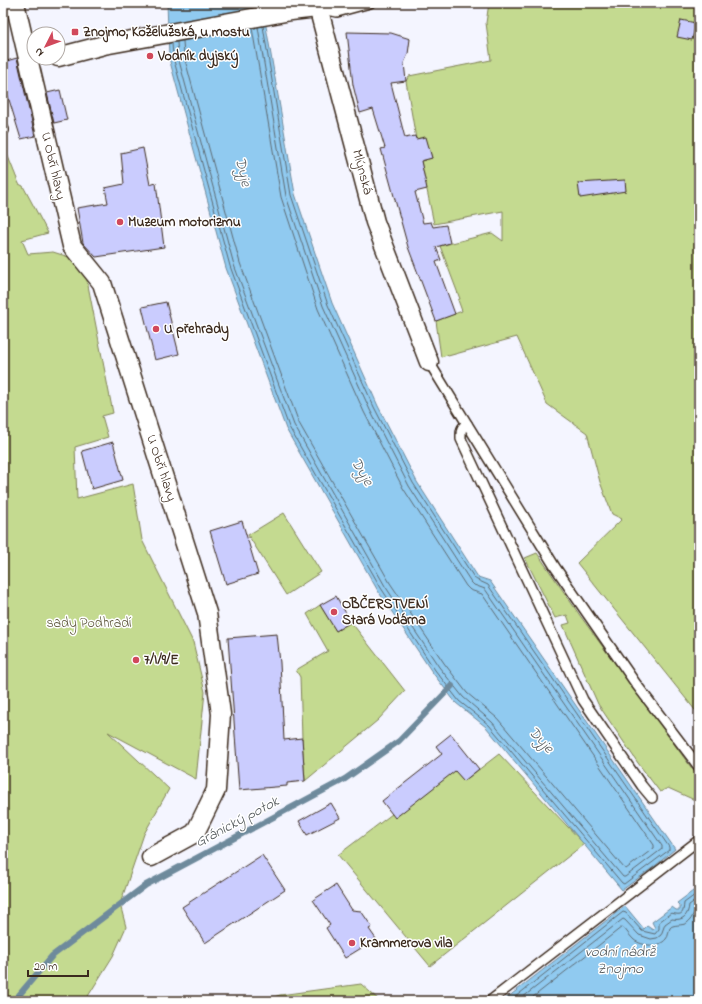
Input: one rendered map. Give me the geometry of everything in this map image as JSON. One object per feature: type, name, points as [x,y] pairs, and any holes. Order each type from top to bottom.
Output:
[{"type":"street","name":"U Obří hlavy","points":[[15,3],[26,52]]},
{"type":"street","points":[[66,56],[104,45],[317,5]]},
{"type":"street","name":"Mlýnská","points":[[317,5],[375,222],[429,362]]},
{"type":"street","name":"U Obří hlavy","points":[[29,66],[72,246],[102,283],[207,613],[221,714],[216,790],[195,833],[151,857]]},
{"type":"lane","points":[[317,5],[337,12],[370,3]]},
{"type":"lane","points":[[429,362],[555,567],[636,684],[699,767]]},
{"type":"lane","points":[[467,424],[462,426],[462,439],[583,700],[642,786],[652,798]]},
{"type":"lane","points":[[490,1001],[699,840]]},
{"type":"green space","points":[[489,3],[699,3],[699,715],[577,563],[622,519],[612,514],[600,482],[587,433],[547,404],[517,337],[441,357],[436,321],[462,311],[458,300],[460,299],[440,246],[492,233],[503,241],[503,211],[434,224],[421,161],[432,158],[425,137],[416,139],[406,81],[409,76],[491,60],[486,23]]},
{"type":"green space","name":"sady Podhradí","points":[[3,144],[19,184],[23,186],[48,233],[22,240],[28,254],[53,252],[69,257],[85,270],[113,413],[102,416],[108,437],[75,447],[77,499],[133,484],[142,540],[193,642],[205,692],[196,779],[108,732],[169,789],[144,834],[120,904],[126,927],[113,956],[85,1001],[3,1001]]},
{"type":"green space","points":[[284,513],[321,572],[286,595],[248,535]]},
{"type":"green space","points":[[537,553],[581,617],[699,778],[699,802],[668,788],[660,792],[638,763],[598,704],[563,625],[570,623],[567,615],[555,618],[525,558]]},
{"type":"green space","points":[[320,605],[336,631],[351,622],[405,691],[378,720],[305,781],[300,677],[296,670],[328,651],[307,614]]},
{"type":"green space","points":[[499,754],[584,844],[430,966],[338,855],[392,814],[395,817],[453,768],[464,781]]},
{"type":"green space","points":[[361,984],[380,1001],[261,1001],[280,995]]},
{"type":"water","name":"Dyje","points":[[167,3],[262,3],[295,194],[332,303],[378,406],[417,482],[478,577],[490,581],[675,849],[655,866],[622,890],[486,727],[456,703],[432,672],[378,591],[286,429],[226,268],[169,58]]},
{"type":"water","name":"vodní nádrž Znojmo","points":[[697,888],[699,890],[699,1001],[503,1001],[625,906],[644,929],[647,926],[653,930],[655,928],[652,922],[672,907],[676,910],[680,910],[680,906],[677,903]]},
{"type":"building","points":[[681,20],[696,23],[692,40],[677,37]]},
{"type":"building","points":[[347,32],[391,33],[410,39],[408,54],[404,63],[406,81],[391,83],[405,138],[415,136],[416,139],[426,137],[432,158],[421,161],[427,189],[415,192],[423,223],[431,222],[433,227],[446,225],[450,243],[436,247],[441,260],[436,262],[455,314],[436,321],[408,247],[381,149],[385,148],[373,109],[360,113],[353,85]]},
{"type":"building","points":[[17,58],[35,136],[21,139],[3,80],[3,62]]},
{"type":"building","points":[[60,90],[67,120],[54,123],[47,93]]},
{"type":"building","name":"Muzeum motorizmu","points":[[143,148],[150,185],[156,183],[164,247],[96,257],[83,243],[77,208],[108,203],[105,188],[124,184],[121,153]]},
{"type":"building","points":[[625,180],[626,191],[580,198],[578,183]]},
{"type":"building","points":[[166,302],[179,354],[155,360],[142,307]]},
{"type":"building","points":[[113,442],[123,480],[92,489],[82,451]]},
{"type":"building","points":[[242,521],[258,574],[226,584],[210,531]]},
{"type":"building","points":[[336,596],[351,622],[336,631],[320,605]]},
{"type":"building","points":[[277,634],[284,740],[302,738],[305,781],[287,783],[287,786],[239,790],[228,638]]},
{"type":"building","points":[[451,734],[479,769],[464,781],[455,771],[395,818],[382,801],[442,754],[436,746]]},
{"type":"building","points":[[331,803],[340,818],[307,835],[299,821]]},
{"type":"building","points":[[262,855],[285,890],[205,943],[182,907]]},
{"type":"building","name":"Krammerova vila","points":[[336,885],[352,910],[361,911],[372,927],[369,929],[376,939],[345,958],[326,928],[330,925],[313,900]]},
{"type":"waterway","name":"Gránický potok","points":[[14,1001],[52,956],[146,885],[345,779],[399,741],[452,686]]},
{"type":"place","name":"Znojmo, Koželužská, u mostu","points":[[75,32]]},
{"type":"place","name":"Vodník dyjský","points":[[150,56]]},
{"type":"place","name":"Muzeum motorizmu","points":[[120,222]]},
{"type":"place","name":"U přehrady","points":[[156,329]]},
{"type":"place","name":"OBČERSTVENÍ Stará Vodárna","points":[[334,612]]},
{"type":"place","name":"7/I/9/E","points":[[136,660]]},
{"type":"place","name":"Krammerova vila","points":[[352,943]]}]
